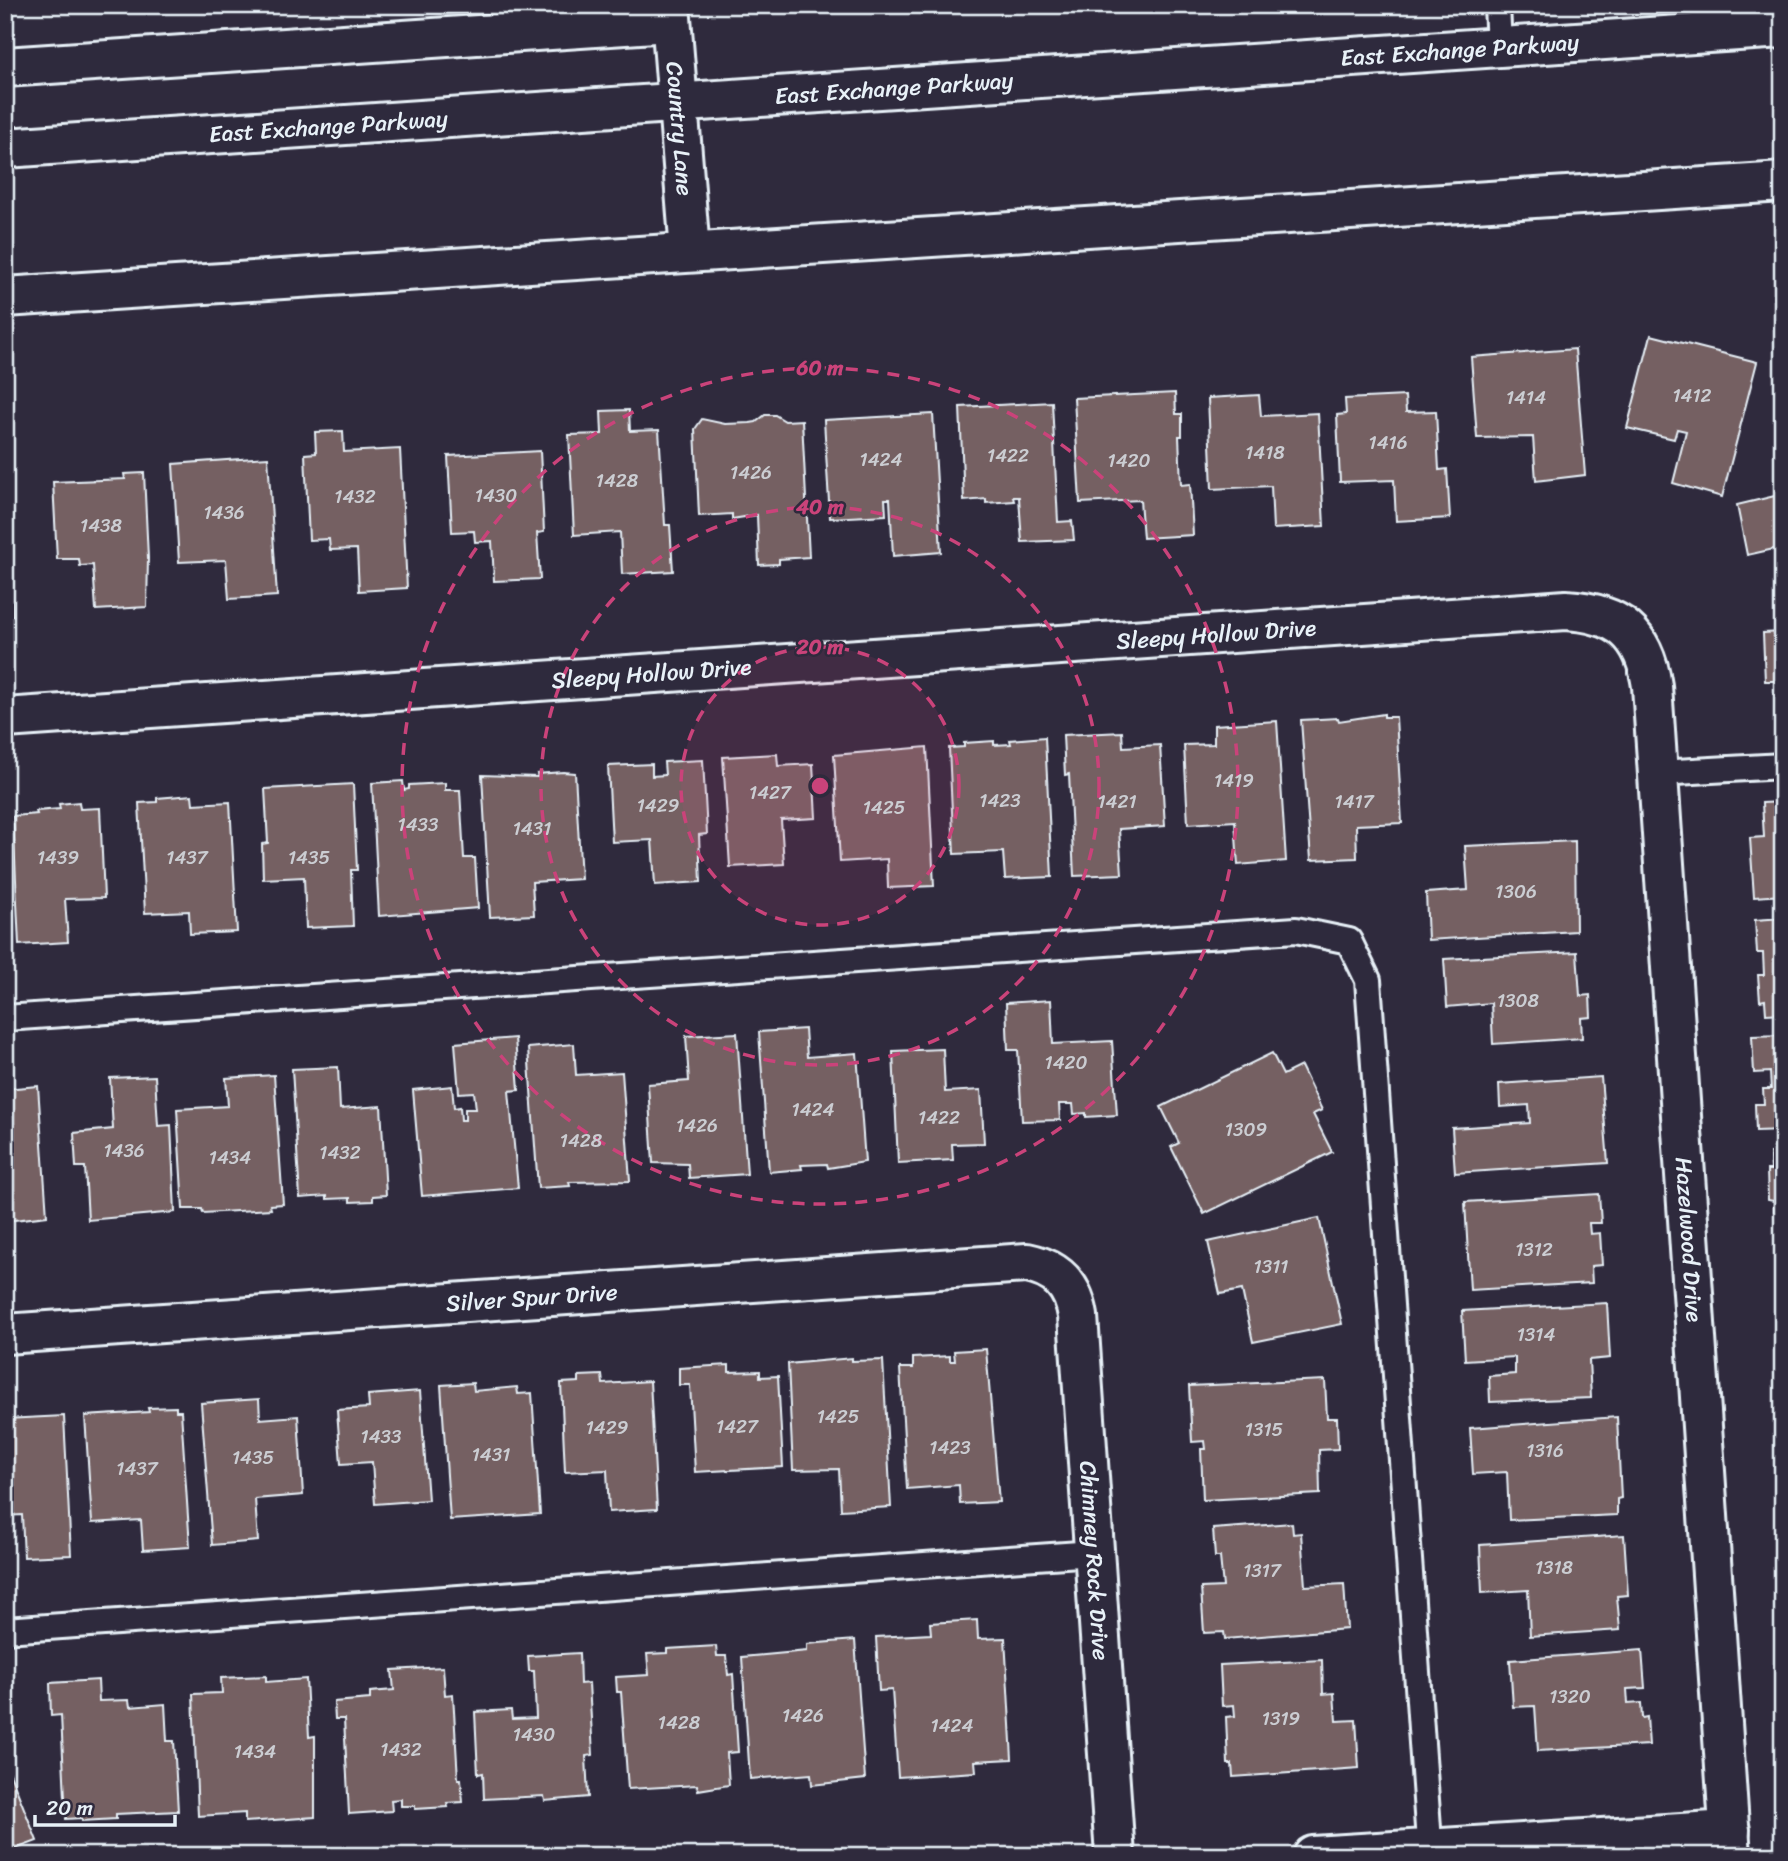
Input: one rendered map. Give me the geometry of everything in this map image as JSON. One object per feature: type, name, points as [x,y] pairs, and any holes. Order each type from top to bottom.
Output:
[{"type":"street","points":[[5,67],[670,14]]},
{"type":"street","name":"Country Lane","points":[[670,14],[690,252]]},
{"type":"street","name":"East Exchange Parkway","points":[[5,148],[1783,28]]},
{"type":"street","points":[[5,297],[1783,182]]},
{"type":"street","name":"Sleepy Hollow Drive","points":[[5,718],[1566,610],[1592,611],[1616,621],[1628,631]]},
{"type":"street","name":"Hazelwood Drive","points":[[1628,631],[1648,661],[1658,773],[1731,1843]]},
{"type":"street","name":"Silver Spur Drive","points":[[5,1334],[1027,1263],[1057,1274]]},
{"type":"street","name":"Chimney Rock Drive","points":[[1057,1274],[1076,1300],[1078,1316],[1115,1856]]},
{"type":"street","points":[[1313,1856],[1731,1843]]},
{"type":"lane","points":[[1496,5],[1499,47]]},
{"type":"lane","points":[[1658,773],[1783,766]]},
{"type":"lane","points":[[5,1018],[1296,930],[1349,941],[1368,979],[1429,1852]]},
{"type":"lane","points":[[5,1630],[1094,1553]]},
{"type":"building","points":[[1651,335],[1757,362],[1722,497],[1673,483],[1686,431],[1677,429],[1674,439],[1627,428]]},
{"type":"building","points":[[1575,349],[1585,475],[1536,481],[1533,437],[1477,438],[1471,357]]},
{"type":"building","points":[[1175,393],[1176,414],[1182,414],[1182,436],[1179,436],[1181,485],[1190,484],[1193,535],[1143,538],[1140,500],[1080,503],[1074,398]]},
{"type":"building","points":[[1259,395],[1261,416],[1318,413],[1324,526],[1273,529],[1271,486],[1212,489],[1208,398]]},
{"type":"building","points":[[1405,396],[1406,412],[1436,411],[1439,470],[1447,469],[1450,518],[1396,521],[1394,480],[1340,482],[1337,415],[1346,414],[1345,399]]},
{"type":"building","points":[[1052,402],[1058,522],[1072,521],[1074,540],[1022,542],[1019,497],[1013,497],[1014,501],[964,501],[960,407]]},
{"type":"building","points":[[629,410],[630,431],[659,430],[665,525],[670,525],[673,571],[622,574],[620,532],[574,535],[569,435],[602,434],[601,411]]},
{"type":"building","points":[[933,414],[941,552],[893,556],[890,499],[885,499],[886,515],[830,518],[824,420]]},
{"type":"building","points":[[765,415],[775,415],[785,421],[802,420],[809,557],[779,559],[779,564],[759,565],[757,515],[732,519],[732,514],[699,516],[695,429],[702,419],[725,424],[750,423]]},
{"type":"building","points":[[343,431],[344,452],[400,449],[407,588],[359,591],[357,549],[330,550],[329,539],[309,540],[305,454],[316,453],[315,432]]},
{"type":"building","points":[[540,451],[544,532],[537,533],[540,579],[494,581],[492,541],[475,542],[474,531],[452,532],[448,456]]},
{"type":"building","points":[[268,457],[277,596],[229,599],[226,560],[179,562],[173,464]]},
{"type":"building","points":[[144,473],[147,607],[96,610],[93,565],[80,566],[79,559],[57,559],[53,482],[125,479],[124,474]]},
{"type":"building","points":[[6,476],[13,616],[5,616]]},
{"type":"building","points":[[1783,494],[1783,547],[1747,555],[1737,505]]},
{"type":"building","points":[[1783,632],[1783,681],[1765,681],[1763,633]]},
{"type":"building","points":[[1384,714],[1384,717],[1396,717],[1402,823],[1356,825],[1357,858],[1311,860],[1301,720],[1338,718],[1339,721]]},
{"type":"building","points":[[1277,721],[1286,861],[1238,865],[1235,821],[1188,824],[1184,745],[1214,744],[1214,725]]},
{"type":"building","points":[[1122,732],[1123,747],[1160,745],[1165,826],[1119,829],[1122,874],[1074,876],[1069,774],[1065,775],[1063,735]]},
{"type":"building","points":[[1045,737],[1052,877],[1005,879],[1003,852],[954,854],[949,748],[964,747],[964,743],[994,741],[994,745],[1011,744],[1010,740]]},
{"type":"building","points":[[927,747],[934,886],[888,888],[887,859],[840,862],[834,755]]},
{"type":"building","points":[[777,754],[778,766],[813,764],[816,818],[781,820],[784,864],[730,867],[723,757]]},
{"type":"building","points":[[703,760],[707,834],[699,835],[701,882],[655,885],[652,840],[612,842],[608,766],[652,764],[652,776],[665,775],[664,762]]},
{"type":"building","points":[[575,773],[581,879],[532,882],[534,915],[490,917],[482,775],[538,777],[537,774]]},
{"type":"building","points":[[403,781],[404,790],[409,789],[409,785],[445,783],[445,790],[460,790],[464,858],[475,858],[478,908],[379,916],[372,783]]},
{"type":"building","points":[[353,784],[357,870],[351,870],[353,926],[306,928],[304,877],[263,879],[262,844],[268,843],[265,789]]},
{"type":"building","points":[[192,795],[193,804],[230,802],[237,932],[190,934],[189,911],[145,913],[139,803],[157,802],[157,798]]},
{"type":"building","points":[[79,802],[80,809],[100,808],[104,898],[65,899],[68,942],[19,945],[13,816],[37,814],[36,811],[60,809],[59,804]]},
{"type":"building","points":[[1783,802],[1783,895],[1754,897],[1750,838],[1764,837],[1762,803]]},
{"type":"building","points":[[1575,841],[1576,931],[1428,940],[1426,893],[1468,890],[1465,846]]},
{"type":"building","points":[[1783,918],[1783,1013],[1766,1014],[1765,1000],[1760,1001],[1758,975],[1764,975],[1763,953],[1757,953],[1755,920]]},
{"type":"building","points":[[1577,952],[1580,996],[1590,995],[1591,1017],[1581,1018],[1582,1038],[1493,1044],[1491,1003],[1447,1007],[1444,959]]},
{"type":"building","points":[[1051,1000],[1053,1044],[1112,1041],[1117,1115],[1086,1117],[1086,1113],[1074,1114],[1073,1104],[1059,1104],[1060,1120],[1022,1121],[1018,1050],[1008,1050],[1006,1003]]},
{"type":"building","points":[[805,1029],[807,1057],[857,1053],[865,1162],[828,1168],[827,1164],[801,1165],[802,1169],[769,1172],[759,1032]]},
{"type":"building","points":[[737,1033],[747,1174],[689,1178],[688,1164],[653,1163],[648,1084],[689,1081],[686,1036]]},
{"type":"building","points":[[1783,1035],[1783,1130],[1756,1131],[1755,1104],[1764,1104],[1763,1089],[1771,1089],[1770,1072],[1754,1073],[1752,1036]]},
{"type":"building","points":[[515,1038],[519,1090],[509,1091],[518,1188],[422,1196],[413,1090],[452,1086],[454,1108],[460,1107],[461,1120],[465,1120],[465,1109],[476,1109],[474,1092],[459,1093],[455,1043]]},
{"type":"building","points":[[574,1044],[576,1075],[622,1072],[630,1181],[569,1182],[570,1186],[538,1188],[528,1048]]},
{"type":"building","points":[[943,1049],[945,1092],[981,1090],[984,1143],[952,1144],[953,1160],[898,1163],[893,1051]]},
{"type":"building","points":[[1272,1053],[1283,1075],[1301,1066],[1322,1110],[1313,1114],[1332,1152],[1204,1214],[1171,1147],[1179,1143],[1161,1107]]},
{"type":"building","points":[[338,1067],[340,1109],[381,1106],[386,1195],[373,1196],[373,1201],[350,1202],[350,1198],[327,1199],[327,1196],[300,1198],[292,1069]]},
{"type":"building","points":[[274,1075],[283,1204],[270,1205],[271,1209],[203,1213],[202,1209],[183,1209],[177,1109],[228,1106],[226,1078]]},
{"type":"building","points":[[155,1076],[158,1126],[171,1125],[175,1212],[88,1220],[85,1167],[76,1167],[74,1133],[113,1129],[110,1078]]},
{"type":"building","points":[[1601,1077],[1608,1163],[1455,1173],[1452,1128],[1530,1123],[1529,1105],[1500,1107],[1499,1084]]},
{"type":"building","points":[[38,1086],[47,1216],[5,1221],[5,1089]]},
{"type":"building","points":[[1770,1153],[1783,1153],[1783,1211],[1774,1211],[1774,1201],[1768,1200],[1767,1170],[1771,1170]]},
{"type":"building","points":[[1599,1194],[1601,1223],[1589,1223],[1590,1234],[1600,1233],[1602,1265],[1591,1266],[1592,1283],[1470,1290],[1465,1202]]},
{"type":"building","points":[[1319,1218],[1342,1324],[1253,1342],[1242,1290],[1220,1294],[1208,1242]]},
{"type":"building","points":[[1607,1303],[1610,1358],[1589,1360],[1591,1398],[1490,1402],[1489,1376],[1515,1374],[1515,1357],[1465,1360],[1462,1311]]},
{"type":"building","points":[[986,1349],[999,1502],[960,1504],[959,1485],[907,1489],[900,1368],[913,1368],[913,1358],[950,1356],[950,1361],[955,1361],[954,1351]]},
{"type":"building","points":[[852,1358],[852,1361],[883,1360],[891,1507],[841,1510],[839,1469],[793,1470],[788,1364]]},
{"type":"building","points":[[729,1365],[729,1372],[760,1371],[760,1377],[778,1376],[783,1467],[695,1472],[690,1385],[679,1385],[679,1368]]},
{"type":"building","points":[[602,1375],[603,1384],[650,1381],[657,1509],[609,1512],[607,1470],[565,1472],[561,1383],[579,1382],[579,1376]]},
{"type":"building","points":[[1325,1380],[1327,1418],[1337,1418],[1338,1449],[1319,1450],[1320,1494],[1203,1500],[1201,1449],[1206,1449],[1205,1441],[1192,1442],[1189,1386]]},
{"type":"building","points":[[473,1383],[474,1391],[517,1387],[518,1394],[532,1393],[540,1514],[450,1520],[441,1385]]},
{"type":"building","points":[[420,1391],[428,1500],[375,1504],[372,1462],[341,1464],[337,1410],[369,1408],[368,1395]]},
{"type":"building","points":[[259,1399],[260,1419],[298,1416],[303,1495],[255,1499],[258,1541],[212,1545],[201,1403]]},
{"type":"building","points":[[176,1407],[176,1411],[181,1411],[190,1547],[143,1550],[141,1520],[92,1523],[85,1416],[149,1412],[148,1408]]},
{"type":"building","points":[[64,1416],[71,1555],[24,1557],[22,1515],[5,1516],[5,1419]]},
{"type":"building","points":[[1617,1417],[1621,1498],[1617,1499],[1617,1515],[1509,1520],[1507,1472],[1473,1474],[1470,1428]]},
{"type":"building","points":[[1292,1523],[1293,1534],[1301,1533],[1305,1586],[1344,1584],[1347,1629],[1225,1639],[1224,1632],[1204,1633],[1201,1588],[1223,1587],[1220,1557],[1215,1557],[1213,1529]]},
{"type":"building","points":[[1624,1535],[1628,1595],[1617,1596],[1620,1630],[1530,1636],[1528,1590],[1482,1593],[1480,1545]]},
{"type":"building","points":[[977,1620],[978,1639],[1005,1638],[1012,1759],[975,1761],[976,1772],[898,1777],[892,1690],[879,1691],[876,1637],[931,1634],[930,1623]]},
{"type":"building","points":[[855,1640],[865,1779],[812,1785],[811,1774],[750,1779],[742,1657],[807,1651],[807,1644]]},
{"type":"building","points":[[716,1646],[717,1656],[726,1656],[728,1675],[733,1674],[738,1752],[727,1753],[729,1785],[698,1790],[697,1785],[628,1789],[621,1692],[617,1692],[616,1677],[649,1675],[647,1654],[667,1653],[667,1649]]},
{"type":"building","points":[[1642,1650],[1645,1688],[1627,1689],[1628,1704],[1641,1703],[1642,1718],[1647,1717],[1649,1745],[1538,1751],[1535,1706],[1513,1707],[1510,1660]]},
{"type":"building","points":[[579,1653],[580,1684],[589,1683],[593,1755],[586,1756],[588,1797],[545,1801],[544,1796],[484,1799],[483,1773],[478,1774],[475,1712],[511,1710],[512,1719],[536,1718],[534,1671],[529,1671],[528,1656]]},
{"type":"building","points":[[1322,1660],[1323,1694],[1334,1693],[1336,1721],[1356,1720],[1359,1768],[1233,1777],[1232,1764],[1228,1764],[1226,1717],[1235,1716],[1234,1705],[1222,1706],[1220,1665]]},
{"type":"building","points":[[443,1667],[445,1695],[453,1694],[458,1779],[461,1779],[463,1802],[447,1803],[448,1807],[415,1809],[415,1806],[401,1806],[401,1799],[391,1800],[392,1811],[349,1814],[344,1719],[335,1719],[334,1702],[370,1699],[370,1692],[394,1690],[392,1670]]},
{"type":"building","points":[[266,1676],[266,1682],[306,1679],[309,1737],[315,1736],[315,1817],[245,1822],[245,1813],[198,1816],[193,1694],[222,1693],[221,1678]]},
{"type":"building","points":[[98,1680],[99,1701],[129,1700],[130,1707],[165,1704],[167,1741],[174,1741],[178,1811],[116,1814],[116,1819],[66,1819],[61,1715],[51,1716],[50,1683]]},
{"type":"building","points":[[5,1761],[37,1841],[5,1853]]}]
